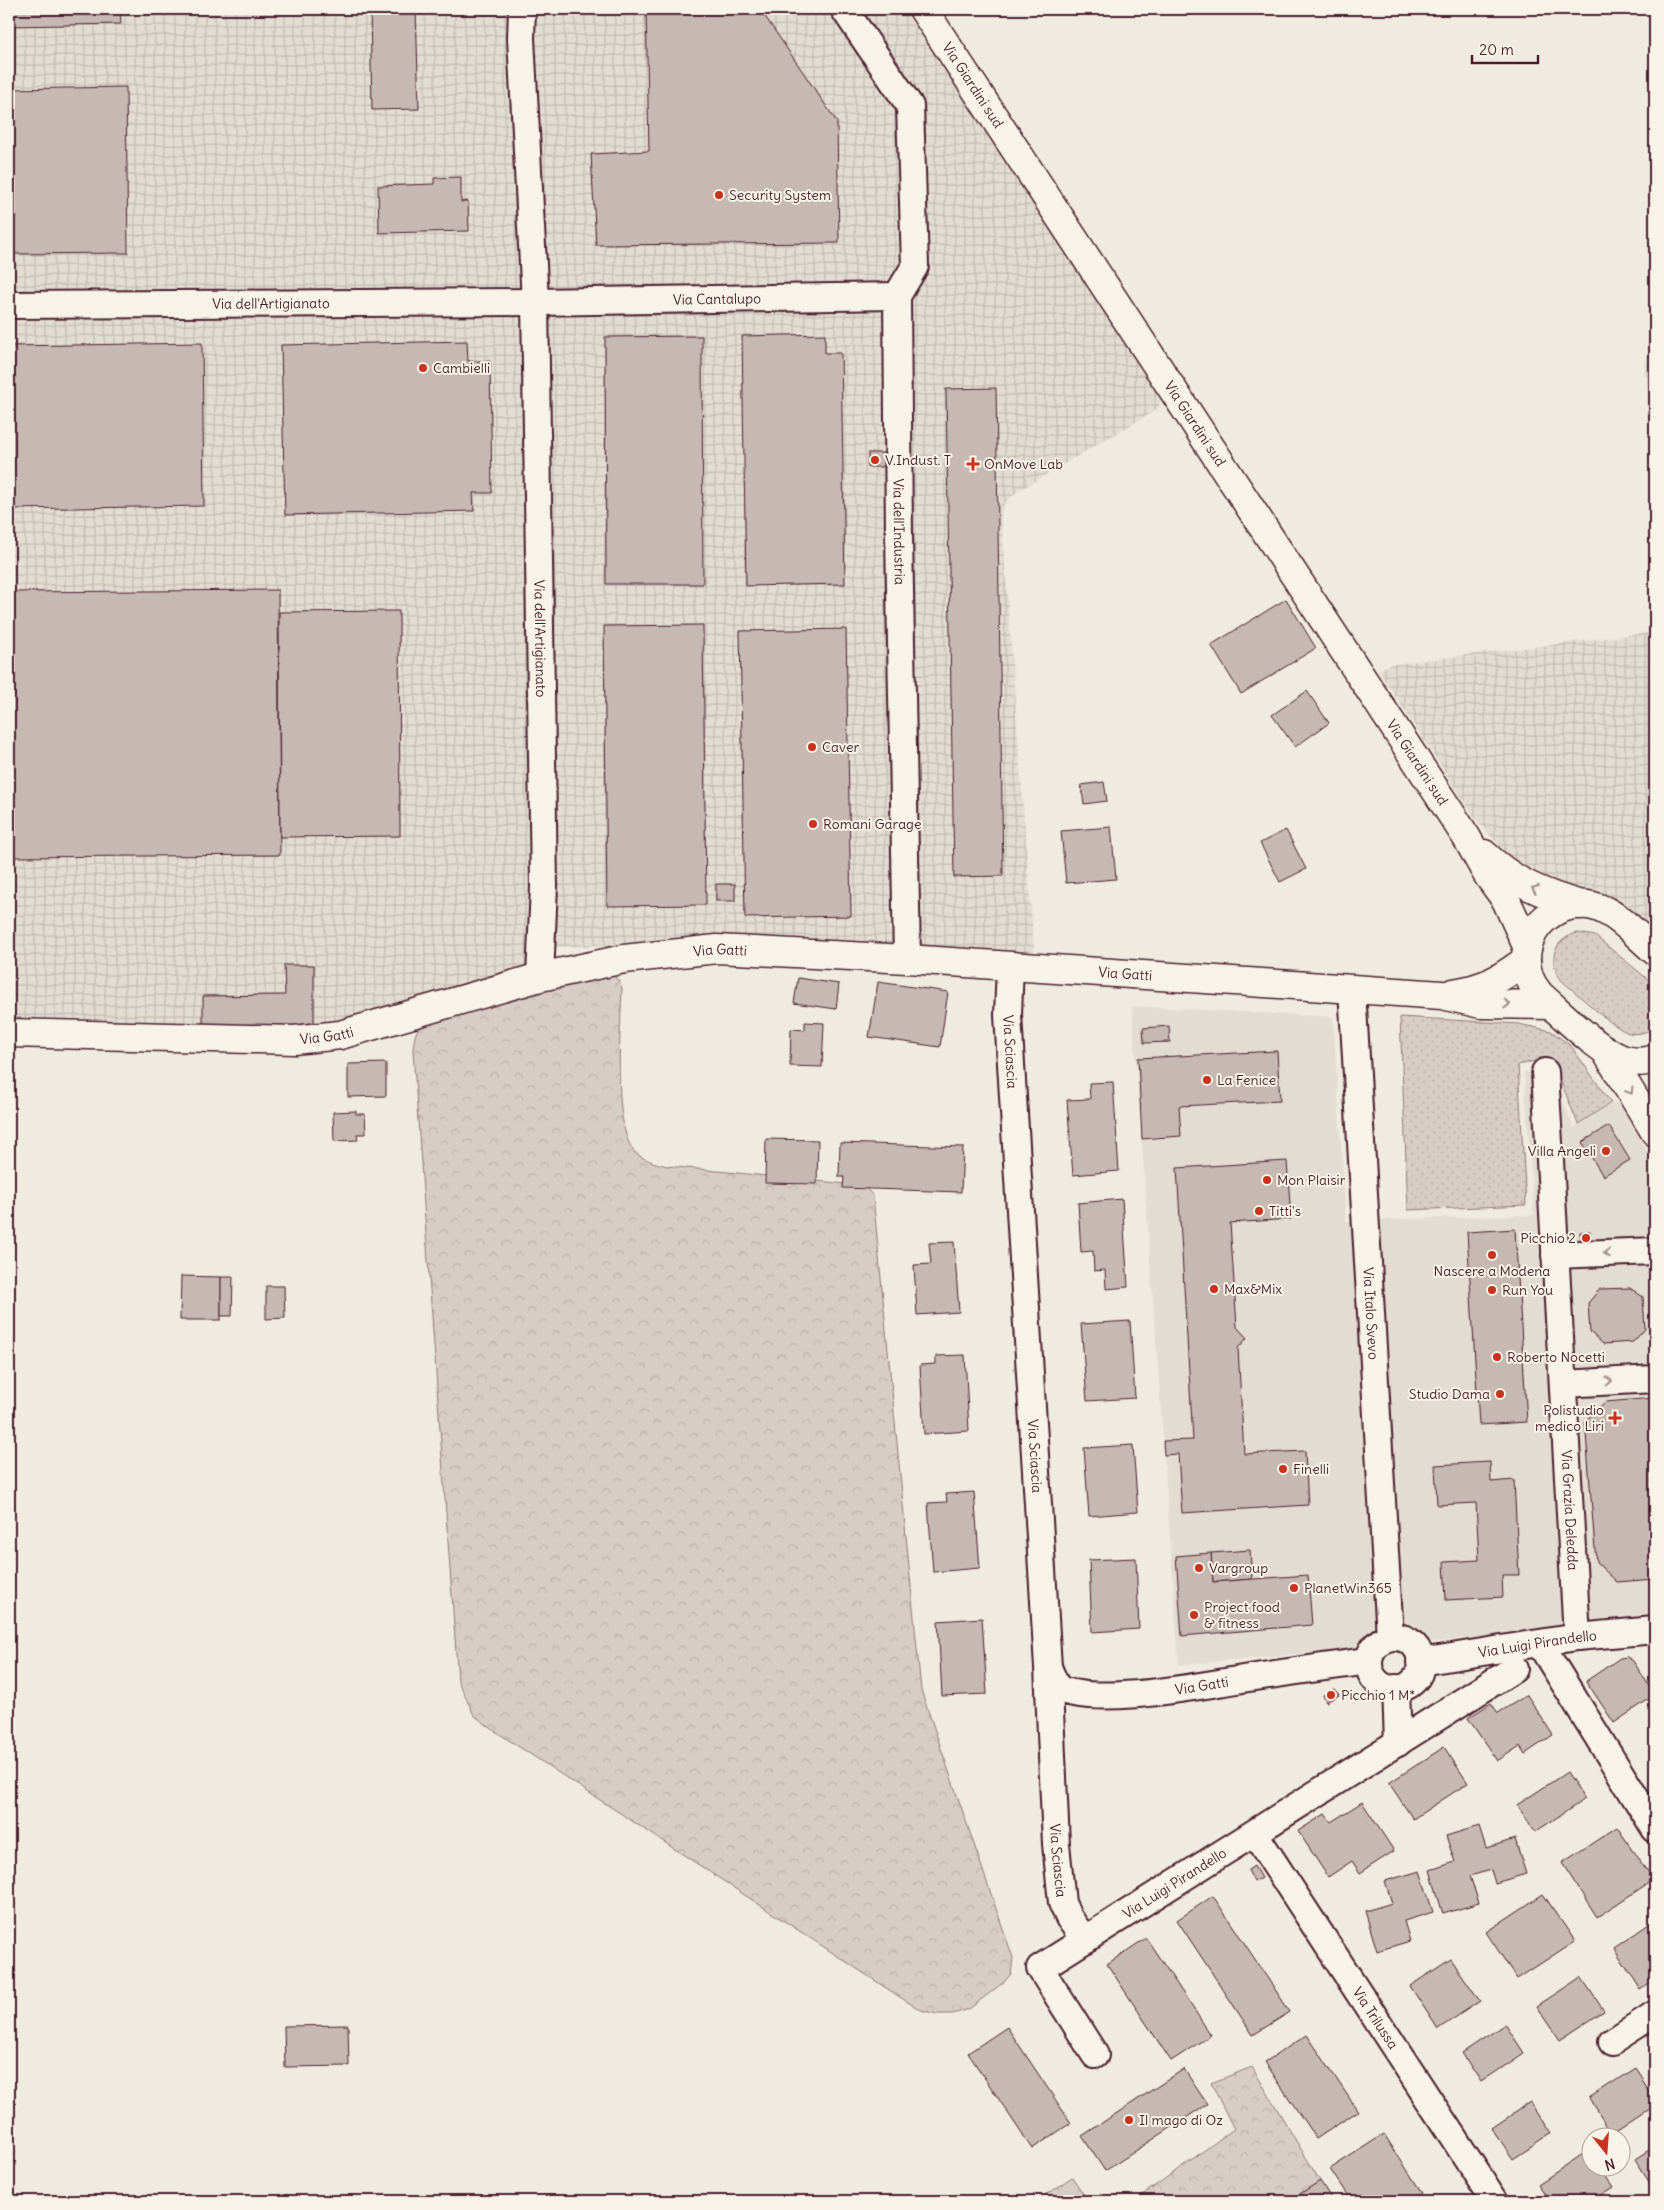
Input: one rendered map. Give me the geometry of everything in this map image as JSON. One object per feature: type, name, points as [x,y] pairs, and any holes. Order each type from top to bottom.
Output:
[{"type":"main road","name":"Via Giardini sud","points":[[923,9],[1468,838]]},
{"type":"main road","points":[[1468,838],[1498,866],[1523,884],[1581,905]]},
{"type":"main road","points":[[1468,838],[1487,874],[1506,900],[1527,953]]},
{"type":"main road","points":[[1655,951],[1614,916],[1593,906],[1581,905],[1570,906],[1548,915],[1532,934],[1527,953],[1528,973],[1533,985],[1541,996],[1605,1050],[1626,1060],[1638,1062],[1655,1059]]},
{"type":"main road","name":"Via Gatti","points":[[9,1033],[294,1040],[340,1035],[540,977],[624,959],[717,949],[907,959],[1442,995],[1481,1004],[1551,1005]]},
{"type":"main road","name":"Via Gatti","points":[[1442,995],[1485,987],[1505,975],[1527,953]]},
{"type":"main road","points":[[1605,1050],[1655,1132]]},
{"type":"street","name":"Via dell'Artigianato","points":[[522,9],[521,38],[535,302],[544,886],[540,977]]},
{"type":"street","points":[[844,9],[910,106],[915,266],[897,296]]},
{"type":"street","name":"Via Cantalupo","points":[[535,302],[897,296]]},
{"type":"street","name":"Via dell'Industria","points":[[897,296],[899,537],[907,959]]},
{"type":"street","name":"Via dell'Artigianato","points":[[9,305],[535,302]]},
{"type":"street","name":"Via Sciascia","points":[[1010,966],[1008,1014],[1048,1667],[1056,1844],[1062,1904],[1085,1940]]},
{"type":"street","name":"Via Italo Svevo","points":[[1352,989],[1390,1637]]},
{"type":"street","name":"Via Grazia Deledda","points":[[1545,1072],[1577,1637]]},
{"type":"street","points":[[1555,1255],[1655,1251]]},
{"type":"street","points":[[1563,1384],[1655,1379]]},
{"type":"street","name":"Via Luigi Pirandello","points":[[1420,1662],[1577,1637],[1655,1630]]},
{"type":"street","points":[[1390,1637],[1397,1637],[1411,1642],[1416,1648],[1420,1662],[1420,1670],[1410,1683],[1396,1688],[1389,1688],[1376,1680],[1372,1675],[1369,1661],[1373,1648],[1390,1637]]},
{"type":"street","points":[[1540,1644],[1655,1829]]},
{"type":"street","name":"Via Gatti","points":[[1048,1667],[1057,1688],[1067,1693],[1094,1695],[1163,1692],[1369,1661]]},
{"type":"street","name":"Via Luigi Pirandello","points":[[1095,2055],[1040,1968],[1256,1834],[1514,1669]]},
{"type":"street","points":[[1396,1688],[1398,1743]]},
{"type":"street","name":"Via Trilussa","points":[[1256,1834],[1494,2201]]},
{"type":"street","points":[[1612,2042],[1655,2014]]},
{"type":"shaded area","points":[[9,9],[918,9],[1164,394],[1158,409],[1018,491],[1004,504],[1001,514],[1035,962],[719,940],[558,947],[520,975],[294,1040],[9,1033]]},
{"type":"shaded area","points":[[1655,340],[1655,426],[1645,371],[1646,358]]},
{"type":"shaded area","points":[[1655,632],[1655,931],[1614,898],[1569,889],[1510,857],[1476,820],[1378,670],[1392,664]]},
{"type":"shaded area","points":[[1132,1006],[1333,1017],[1346,1221],[1534,1215],[1524,1072],[1552,1075],[1574,1127],[1617,1101],[1655,1164],[1655,1622],[1179,1665]]},
{"type":"green space","points":[[1578,933],[1595,936],[1655,985],[1655,1027],[1646,1032],[1633,1034],[1623,1030],[1605,1018],[1561,980],[1554,965],[1555,951],[1563,940]]},
{"type":"green space","points":[[613,975],[619,981],[622,988],[619,1073],[622,1118],[626,1137],[636,1153],[649,1161],[667,1166],[857,1185],[865,1187],[873,1196],[921,1690],[1013,1958],[1011,1974],[1004,1982],[969,2009],[953,2014],[937,2014],[921,2010],[906,2001],[492,1729],[474,1715],[458,1681],[413,1051],[414,1040],[419,1027],[431,1015]]},
{"type":"green space","points":[[1400,1017],[1519,1024],[1551,1031],[1571,1046],[1611,1103],[1578,1124],[1557,1072],[1547,1058],[1518,1065],[1526,1205],[1408,1210]]},
{"type":"green space","points":[[1252,2067],[1320,2181],[1288,2201],[1134,2201],[1234,2129],[1211,2083]]},
{"type":"green space","points":[[1072,2177],[1088,2201],[1042,2201],[1042,2198]]},
{"type":"building","points":[[9,9],[120,9],[121,24],[9,26]]},
{"type":"building","points":[[370,9],[416,9],[419,109],[372,110]]},
{"type":"building","points":[[646,9],[760,9],[837,122],[839,243],[596,245],[591,154],[649,151]]},
{"type":"building","points":[[126,87],[128,253],[9,254],[9,89]]},
{"type":"building","points":[[461,177],[461,202],[468,201],[469,231],[379,233],[378,186],[434,184],[434,178]]},
{"type":"building","points":[[825,334],[825,353],[841,353],[845,584],[746,586],[742,336]]},
{"type":"building","points":[[702,336],[703,584],[606,584],[605,337]]},
{"type":"building","points":[[467,341],[468,361],[490,361],[492,493],[473,493],[474,511],[285,515],[281,345]]},
{"type":"building","points":[[202,343],[204,506],[9,509],[9,346]]},
{"type":"building","points":[[996,388],[1003,876],[954,877],[946,389]]},
{"type":"building","name":"V.Indust. T","points":[[868,453],[883,453],[883,467],[868,467]]},
{"type":"building","points":[[278,590],[280,855],[9,857],[9,592]]},
{"type":"building","points":[[1286,599],[1316,648],[1241,694],[1211,645]]},
{"type":"building","points":[[399,611],[400,836],[280,837],[279,612]]},
{"type":"building","points":[[703,625],[706,905],[607,906],[604,626]]},
{"type":"building","points":[[846,629],[851,916],[745,918],[740,631]]},
{"type":"building","points":[[1307,691],[1329,723],[1295,747],[1272,715]]},
{"type":"building","points":[[1104,782],[1107,801],[1084,804],[1081,785]]},
{"type":"building","points":[[1111,827],[1116,879],[1066,883],[1061,831]]},
{"type":"building","points":[[1286,830],[1306,869],[1280,882],[1260,843]]},
{"type":"building","points":[[716,884],[735,884],[735,901],[716,901]]},
{"type":"building","points":[[284,965],[314,965],[314,1027],[203,1028],[203,996],[285,995]]},
{"type":"building","points":[[798,978],[839,984],[836,1009],[794,1003]]},
{"type":"building","points":[[878,982],[948,992],[940,1047],[869,1037]]},
{"type":"building","points":[[805,1022],[824,1023],[822,1067],[790,1066],[791,1029],[805,1030]]},
{"type":"building","points":[[1169,1026],[1170,1042],[1144,1043],[1143,1028]]},
{"type":"building","points":[[1277,1051],[1280,1101],[1179,1106],[1181,1136],[1142,1139],[1138,1058]]},
{"type":"building","points":[[386,1063],[386,1096],[348,1097],[348,1064]]},
{"type":"building","points":[[1113,1082],[1119,1171],[1073,1175],[1067,1100],[1090,1099],[1089,1083]]},
{"type":"building","points":[[356,1111],[356,1114],[365,1114],[366,1134],[357,1134],[358,1140],[334,1141],[333,1112]]},
{"type":"building","name":"Villa Angeli","points":[[1609,1126],[1630,1160],[1603,1176],[1582,1142]]},
{"type":"building","points":[[766,1139],[818,1140],[817,1184],[765,1183]]},
{"type":"building","points":[[840,1143],[963,1147],[961,1192],[843,1188],[844,1177],[839,1177]]},
{"type":"building","points":[[1287,1161],[1291,1219],[1230,1223],[1237,1327],[1247,1338],[1238,1348],[1244,1454],[1305,1451],[1308,1505],[1182,1513],[1178,1454],[1164,1455],[1163,1441],[1193,1440],[1177,1168]]},
{"type":"building","points":[[1122,1199],[1128,1287],[1106,1289],[1105,1270],[1094,1271],[1093,1251],[1081,1252],[1078,1203]]},
{"type":"building","points":[[1515,1229],[1527,1422],[1479,1425],[1467,1232]]},
{"type":"building","name":"Picchio 2","points":[[1590,1231],[1591,1244],[1582,1245],[1580,1232]]},
{"type":"building","points":[[954,1242],[959,1312],[917,1315],[914,1265],[931,1264],[929,1243]]},
{"type":"building","points":[[181,1276],[221,1277],[221,1320],[180,1320]]},
{"type":"building","points":[[221,1277],[233,1277],[232,1316],[221,1316]]},
{"type":"building","points":[[266,1286],[284,1286],[285,1318],[266,1319]]},
{"type":"building","points":[[1630,1288],[1643,1297],[1645,1329],[1633,1342],[1603,1344],[1590,1332],[1588,1303],[1600,1289]]},
{"type":"building","points":[[1130,1321],[1135,1398],[1087,1401],[1081,1324]]},
{"type":"building","points":[[965,1355],[969,1431],[924,1434],[920,1365],[936,1364],[936,1356]]},
{"type":"building","points":[[1655,1398],[1655,1579],[1617,1582],[1596,1562],[1585,1421],[1605,1402]]},
{"type":"building","points":[[1133,1445],[1138,1512],[1089,1516],[1084,1448]]},
{"type":"building","points":[[1490,1462],[1491,1482],[1514,1480],[1519,1575],[1502,1575],[1503,1597],[1446,1600],[1444,1562],[1479,1560],[1476,1503],[1437,1505],[1435,1465]]},
{"type":"building","points":[[974,1492],[980,1568],[933,1572],[928,1503],[947,1502],[946,1494]]},
{"type":"building","points":[[1250,1550],[1252,1579],[1213,1582],[1211,1553]]},
{"type":"building","points":[[1211,1553],[1213,1582],[1308,1575],[1312,1625],[1182,1636],[1176,1556]]},
{"type":"building","points":[[1136,1558],[1139,1629],[1092,1632],[1089,1560]]},
{"type":"building","points":[[982,1618],[987,1694],[942,1696],[938,1621]]},
{"type":"building","points":[[1627,1657],[1633,1661],[1655,1695],[1614,1723],[1586,1681],[1620,1658]]},
{"type":"building","name":"Picchio 1 M*","points":[[1335,1689],[1339,1695],[1326,1702],[1323,1695]]},
{"type":"building","points":[[1527,1695],[1553,1735],[1525,1754],[1520,1746],[1497,1761],[1468,1718],[1491,1703],[1498,1713]]},
{"type":"building","points":[[1444,1747],[1468,1783],[1413,1819],[1389,1783]]},
{"type":"building","points":[[1567,1772],[1585,1799],[1535,1832],[1517,1805]]},
{"type":"building","points":[[1362,1802],[1394,1851],[1360,1873],[1352,1861],[1328,1877],[1298,1831],[1325,1814],[1331,1822]]},
{"type":"building","points":[[1479,1826],[1486,1848],[1515,1839],[1526,1874],[1495,1883],[1491,1870],[1470,1876],[1479,1903],[1443,1914],[1430,1870],[1455,1862],[1446,1836]]},
{"type":"building","points":[[1617,1827],[1653,1880],[1597,1917],[1562,1863]]},
{"type":"building","points":[[1254,1866],[1261,1878],[1254,1882],[1248,1870]]},
{"type":"building","points":[[1420,1871],[1433,1912],[1404,1921],[1410,1941],[1377,1951],[1365,1911],[1392,1903],[1385,1881]]},
{"type":"building","points":[[1543,1894],[1575,1941],[1517,1979],[1486,1932]]},
{"type":"building","points":[[1213,1896],[1290,2012],[1253,2035],[1177,1920]]},
{"type":"building","points":[[1655,1920],[1655,1980],[1641,1990],[1614,1948]]},
{"type":"building","points":[[1146,1938],[1211,2035],[1171,2061],[1107,1964]]},
{"type":"building","points":[[1451,1959],[1480,2001],[1438,2029],[1410,1986]]},
{"type":"building","points":[[1581,1977],[1604,2011],[1560,2040],[1537,2006]]},
{"type":"building","points":[[1505,2024],[1524,2053],[1481,2082],[1462,2053]]},
{"type":"building","points":[[348,2025],[349,2066],[285,2067],[284,2026]]},
{"type":"building","points":[[1007,2027],[1071,2123],[1032,2149],[968,2053]]},
{"type":"building","points":[[1307,2035],[1358,2111],[1316,2139],[1265,2062]]},
{"type":"building","points":[[1635,2068],[1655,2098],[1655,2105],[1620,2128],[1609,2128],[1589,2098]]},
{"type":"building","points":[[1184,2069],[1207,2104],[1105,2171],[1082,2136]]},
{"type":"building","points":[[1530,2102],[1551,2134],[1513,2159],[1492,2128]]},
{"type":"building","points":[[1384,2134],[1422,2193],[1409,2201],[1351,2201],[1330,2169]]},
{"type":"building","points":[[1655,2146],[1655,2190],[1635,2159]]},
{"type":"building","points":[[1582,2155],[1582,2178],[1608,2178],[1614,2187],[1592,2201],[1550,2201],[1538,2184]]},
{"type":"building","points":[[1320,2181],[1333,2201],[1289,2201]]},
{"type":"place","name":"Security System","points":[[719,195]]},
{"type":"place","name":"Cambielli","points":[[423,368]]},
{"type":"place","name":"V.Indust. T","points":[[875,460]]},
{"type":"place","name":"OnMove Lab","points":[[973,464]]},
{"type":"place","name":"Caver","points":[[812,747]]},
{"type":"place","name":"Romani Garage","points":[[813,824]]},
{"type":"place","name":"La Fenice","points":[[1207,1080]]},
{"type":"place","name":"Villa Angeli","points":[[1606,1151]]},
{"type":"place","name":"Mon Plaisir","points":[[1267,1180]]},
{"type":"place","name":"Titti's","points":[[1259,1211]]},
{"type":"place","name":"Picchio 2","points":[[1586,1238]]},
{"type":"place","name":"Nascere a Modena","points":[[1492,1255]]},
{"type":"place","name":"Max&Mix","points":[[1214,1289]]},
{"type":"place","name":"Run You","points":[[1492,1290]]},
{"type":"place","name":"Roberto Nocetti","points":[[1497,1357]]},
{"type":"place","name":"Studio Dama","points":[[1500,1394]]},
{"type":"place","name":"Polistudio medico Liri","points":[[1615,1418]]},
{"type":"place","name":"Finelli","points":[[1283,1469]]},
{"type":"place","name":"Vargroup","points":[[1199,1568]]},
{"type":"place","name":"PlanetWin365","points":[[1294,1588]]},
{"type":"place","name":"Project food & fitness","points":[[1194,1615]]},
{"type":"place","name":"Picchio 1 M*","points":[[1331,1695]]},
{"type":"place","name":"Il mago di Oz","points":[[1129,2120]]}]
